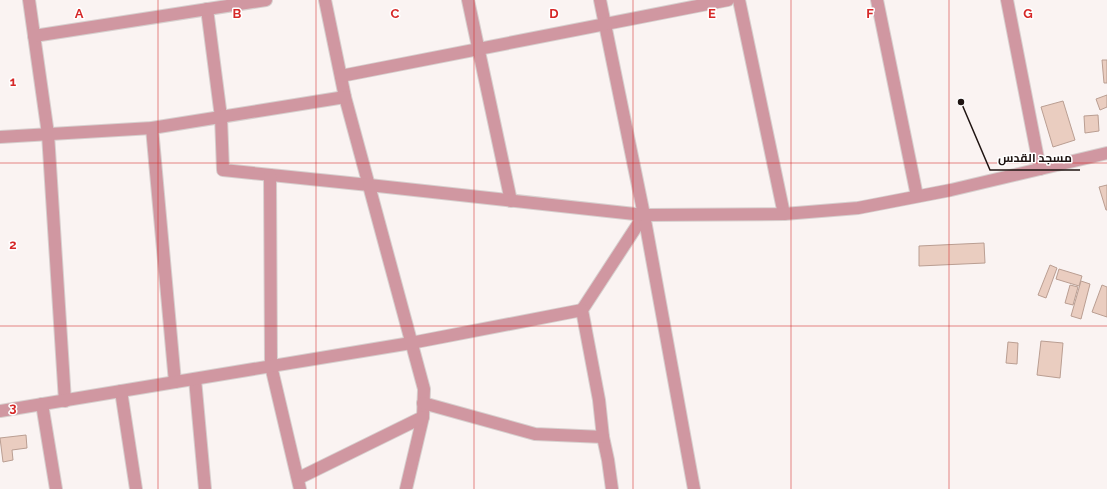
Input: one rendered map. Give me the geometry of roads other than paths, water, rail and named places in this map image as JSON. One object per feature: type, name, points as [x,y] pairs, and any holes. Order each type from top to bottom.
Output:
[{"type":"street","points":[[29,0],[48,134],[64,401]]},
{"type":"street","points":[[34,36],[266,0]]},
{"type":"street","points":[[325,0],[345,97],[424,389],[423,417],[406,489]]},
{"type":"street","points":[[468,0],[511,201]]},
{"type":"street","points":[[600,0],[644,215],[694,489]]},
{"type":"street","points":[[340,76],[728,0]]},
{"type":"street","points":[[740,0],[784,214]]},
{"type":"street","points":[[877,0],[917,196]]},
{"type":"street","points":[[1006,0],[1040,169]]},
{"type":"street","points":[[207,10],[221,117],[223,170],[644,215],[784,214],[858,208],[1107,153]]},
{"type":"street","points":[[0,137],[152,128],[345,97]]},
{"type":"street","points":[[152,128],[175,382]]},
{"type":"street","points":[[270,175],[271,366],[299,484],[423,417]]},
{"type":"street","points":[[612,489],[603,437],[599,400],[582,310],[644,215]]},
{"type":"street","points":[[0,411],[411,343],[582,310]]},
{"type":"street","points":[[195,379],[205,489]]},
{"type":"street","points":[[121,391],[136,489]]},
{"type":"street","points":[[42,404],[56,489]]},
{"type":"street","points":[[424,404],[535,434],[603,437]]},
{"type":"place","name":"مسجد القدس","points":[[961,102]]}]
